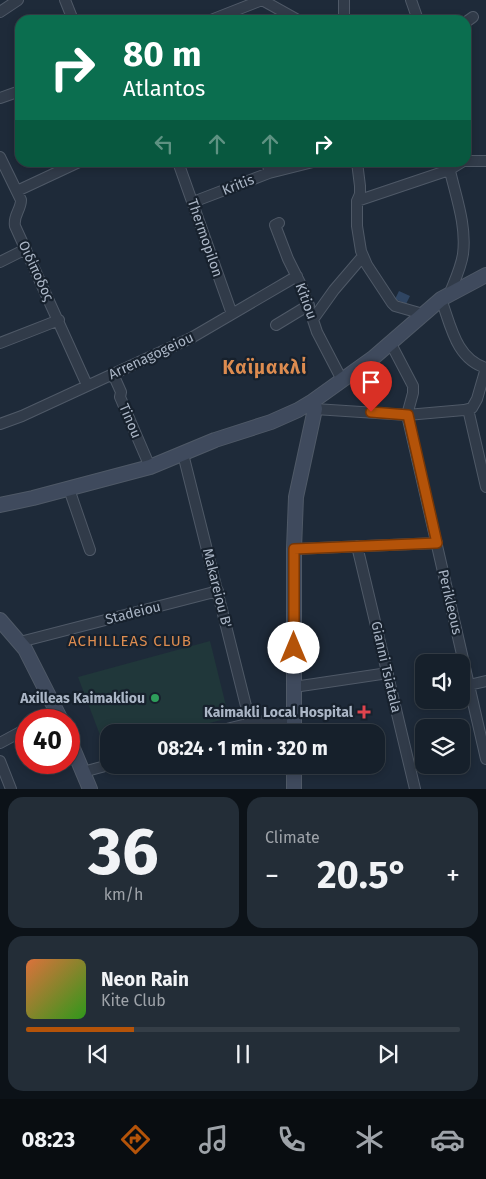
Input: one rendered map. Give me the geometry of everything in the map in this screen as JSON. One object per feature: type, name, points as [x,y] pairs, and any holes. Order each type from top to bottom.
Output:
[{"type":"street","points":[[0,12],[18,0]]},
{"type":"street","points":[[65,0],[71,15]]},
{"type":"street","points":[[224,15],[262,0],[289,15]]},
{"type":"street","points":[[344,0],[344,15]]},
{"type":"street","points":[[411,1],[416,15]]},
{"type":"street","points":[[0,98],[15,93]]},
{"type":"street","name":"Οιδίποδος","points":[[0,157],[21,200],[21,205],[14,220],[87,385]]},
{"type":"street","points":[[471,161],[486,161]]},
{"type":"street","points":[[17,191],[68,167]]},
{"type":"street","name":"Thermopilon","points":[[180,167],[232,314]]},
{"type":"street","points":[[358,167],[360,194],[357,201],[357,226],[363,256],[395,306],[423,314]]},
{"type":"street","points":[[357,201],[446,167]]},
{"type":"street","points":[[314,405],[408,415],[468,409],[475,405],[486,368],[473,363],[457,342],[446,297],[463,255],[460,212],[449,167]]},
{"type":"street","name":"Kritis","points":[[193,202],[268,168]]},
{"type":"street","name":"Kitiou","points":[[279,223],[275,225],[309,305],[317,332],[342,380]]},
{"type":"street","points":[[0,262],[26,249]]},
{"type":"street","points":[[314,318],[334,290],[363,256]]},
{"type":"street","points":[[0,505],[150,467],[215,440],[271,422],[314,405],[423,314],[446,297],[486,275]]},
{"type":"street","name":"Arrenagogeiou","points":[[0,424],[22,416],[191,338],[297,276]]},
{"type":"street","points":[[276,325],[309,305]]},
{"type":"street","points":[[0,343],[59,320]]},
{"type":"street","points":[[390,342],[413,386],[414,392],[408,415]]},
{"type":"street","name":"Tinou","points":[[113,374],[121,392],[120,397],[150,467]]},
{"type":"street","points":[[294,724],[294,549],[296,497],[314,405]]},
{"type":"street","points":[[468,409],[486,487]]},
{"type":"street","name":"Perikleous","points":[[408,415],[462,654]]},
{"type":"street","name":"Makareiou B'","points":[[183,454],[250,722]]},
{"type":"street","points":[[69,489],[90,550]]},
{"type":"street","points":[[294,549],[437,543]]},
{"type":"street","name":"Gianni Tsiatala","points":[[357,546],[415,789]]},
{"type":"street","name":"Stadeiou","points":[[20,642],[218,591]]},
{"type":"street","points":[[0,620],[20,642],[55,709]]},
{"type":"street","points":[[294,687],[388,673]]},
{"type":"street","points":[[470,685],[486,681]]},
{"type":"street","name":"Perikleous","points":[[470,689],[486,759]]},
{"type":"street","points":[[243,724],[272,719],[286,724]]},
{"type":"street","points":[[0,743],[15,735]]},
{"type":"street","points":[[0,761],[11,789]]},
{"type":"street","points":[[80,765],[90,789]]},
{"type":"street","points":[[83,772],[100,767]]},
{"type":"street","points":[[294,774],[294,789]]},
{"type":"green space","name":"Axilleas Kaimakliou","points":[[210,641],[229,718],[205,724],[100,724],[100,735],[78,677]]},
{"type":"water","points":[[399,291],[410,296],[406,304],[395,299]]},
{"type":"place","name":"Axilleas Kaimakliou","points":[[155,698]]},
{"type":"place","name":"Kaimakli Local Hospital","points":[[364,712]]},
{"type":"district","name":"Καϊμακλί","points":[[265,367]]},
{"type":"district","name":"ACHILLEAS CLUB","points":[[130,641]]},
{"type":"route","points":[[294,648],[294,549],[437,543],[408,415],[371,412]]}]
